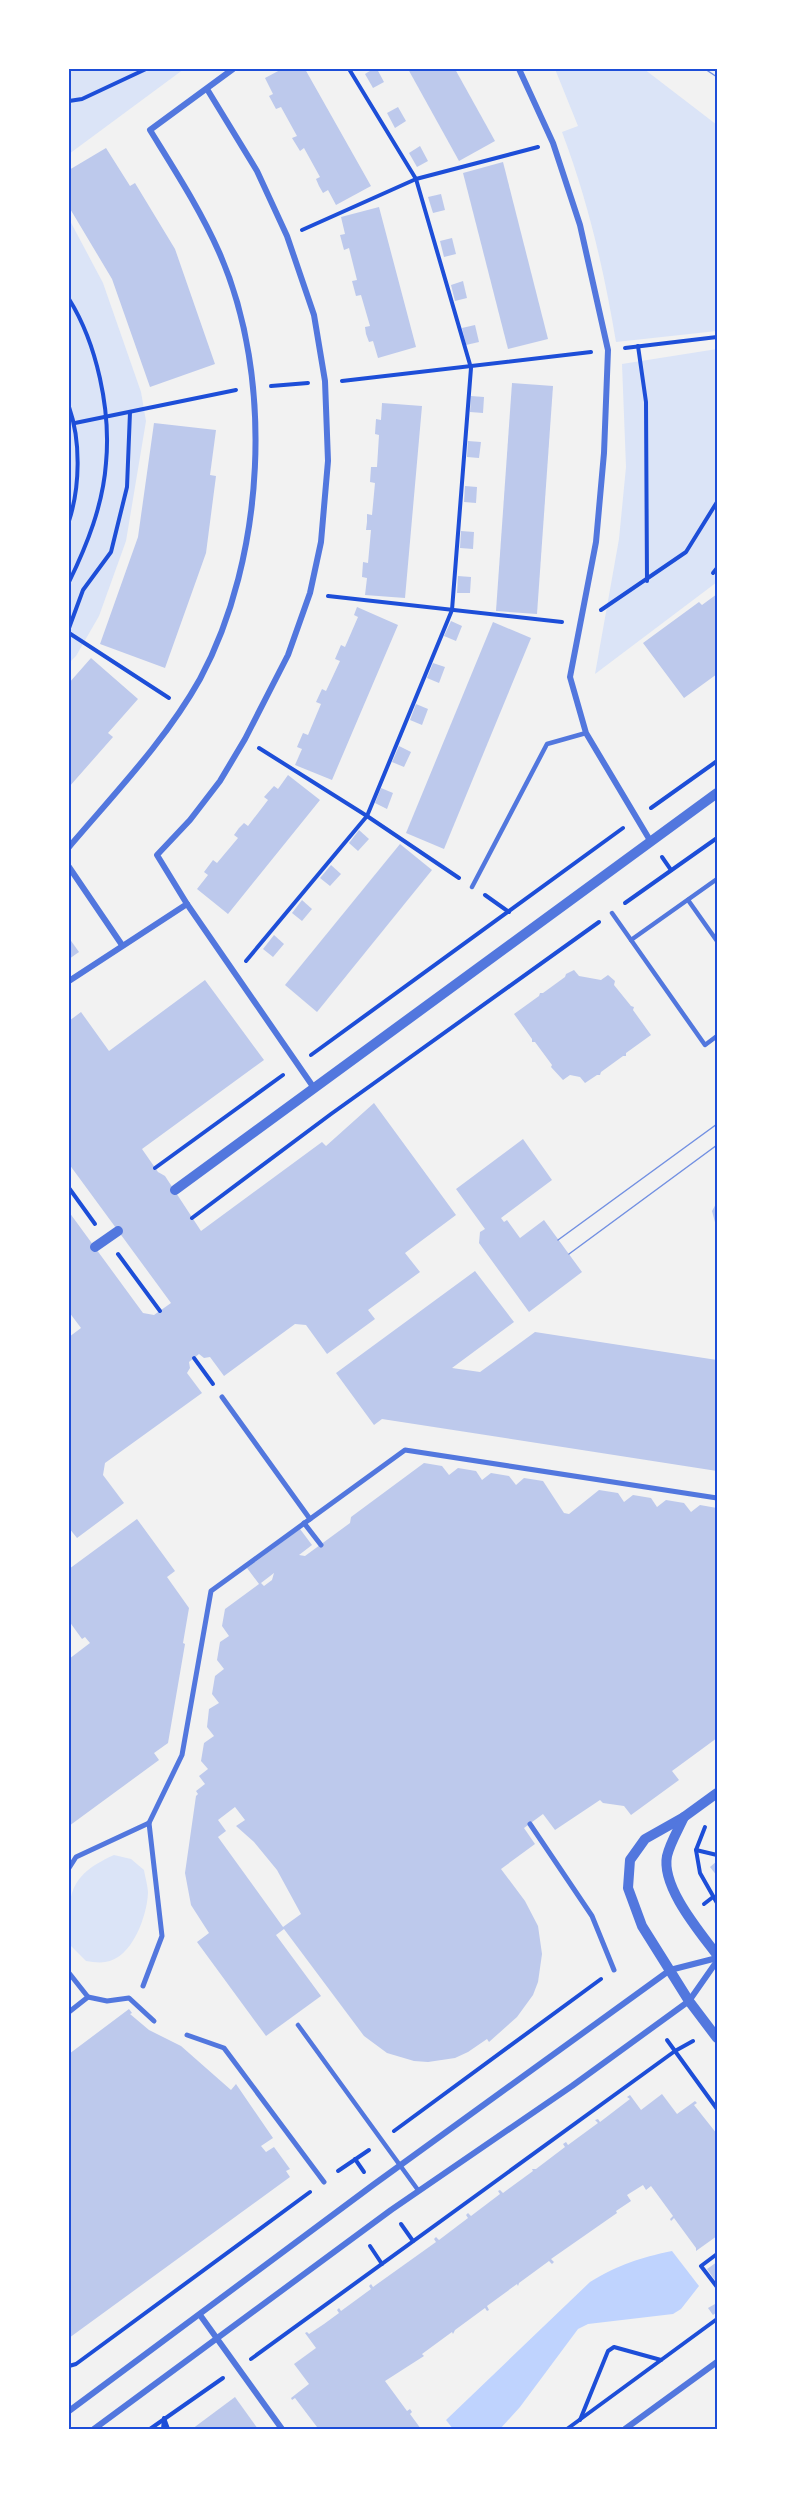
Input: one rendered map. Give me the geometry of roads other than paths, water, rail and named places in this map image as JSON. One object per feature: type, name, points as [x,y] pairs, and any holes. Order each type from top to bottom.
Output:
[{"type":"street","points":[[69,847],[134,770],[183,706],[200,678],[221,628],[243,561],[255,481],[254,387],[239,307],[219,253],[191,198],[150,129],[233,69]]},
{"type":"street","points":[[519,69],[553,143],[580,225],[608,350],[604,453],[596,542],[570,677],[586,733],[635,819],[651,842]]},
{"type":"street","points":[[207,89],[257,171],[287,236],[314,315],[325,381],[328,461],[321,542],[310,593],[288,655],[245,739],[220,781],[190,820],[157,855],[235,974],[315,1089]]},
{"type":"street","points":[[175,1190],[717,793]]},
{"type":"street","points":[[69,867],[122,945]]},
{"type":"street","points":[[69,981],[188,904]]},
{"type":"street","points":[[95,1247],[118,1231]]},
{"type":"street","points":[[222,1397],[321,1545]]},
{"type":"street","points":[[143,1986],[162,1936],[149,1823],[182,1755],[211,1591],[405,1450],[717,1498]]},
{"type":"street","points":[[715,2034],[689,2001],[642,1926],[628,1888],[630,1860],[645,1839],[684,1817],[717,1792]]},
{"type":"street","points":[[684,1817],[667,1858],[670,1881],[676,1895],[717,1958]]},
{"type":"street","points":[[69,1868],[76,1857],[149,1823]]},
{"type":"street","points":[[530,1824],[592,1916],[614,1970]]},
{"type":"street","points":[[69,2411],[400,2165],[670,1970],[717,1958]]},
{"type":"street","points":[[94,2429],[418,2190],[572,2086],[689,2001],[717,1958]]},
{"type":"street","points":[[69,1973],[88,1997],[107,2001],[129,1998],[154,2020]]},
{"type":"street","points":[[69,2012],[88,1997]]},
{"type":"street","points":[[188,2035],[224,2048],[324,2182]]},
{"type":"street","points":[[200,2315],[282,2429]]},
{"type":"street","points":[[625,2429],[717,2362]]},
{"type":"lane","points":[[472,887],[547,744],[586,733]]},
{"type":"lane","points":[[631,940],[717,879]]},
{"type":"lane","points":[[688,900],[717,941]]},
{"type":"lane","points":[[612,912],[705,1045],[717,1036]]},
{"type":"lane","points":[[298,2025],[418,2190]]},
{"type":"water","points":[[672,2251],[699,2286],[681,2309],[673,2314],[588,2324],[578,2329],[520,2407],[500,2429],[453,2429],[446,2420],[590,2282],[630,2262]]},
{"type":"tram line","points":[[705,69],[717,77]]},
{"type":"tram line","points":[[558,1240],[717,1124]]},
{"type":"tram line","points":[[569,1254],[717,1145]]}]
